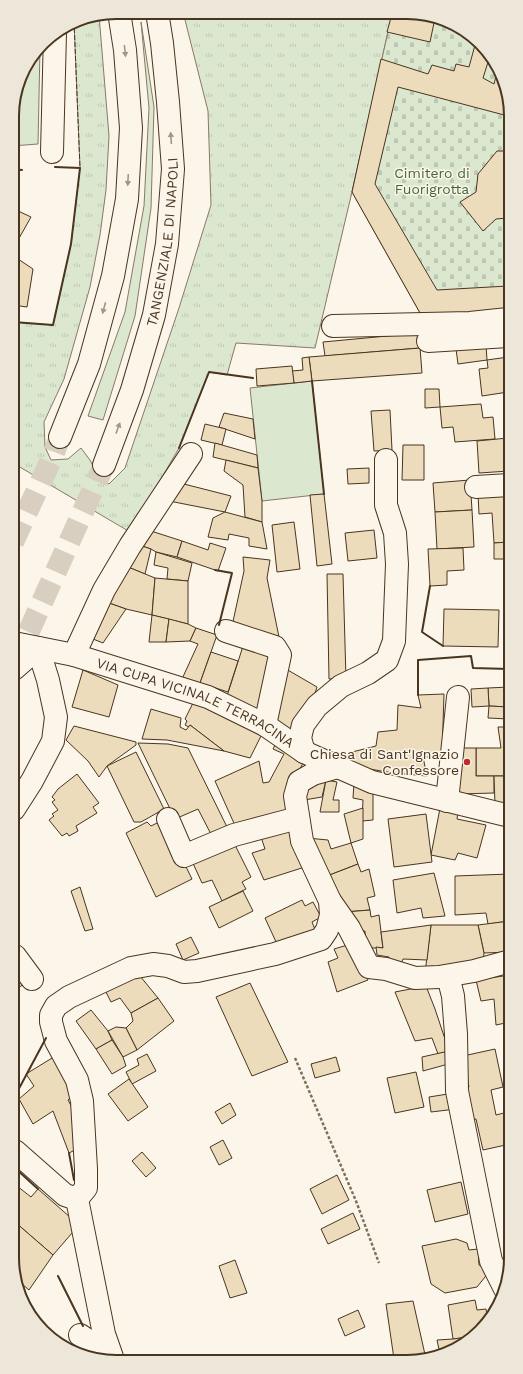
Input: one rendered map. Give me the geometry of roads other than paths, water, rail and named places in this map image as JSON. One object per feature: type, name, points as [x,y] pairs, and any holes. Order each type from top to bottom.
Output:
[{"type":"main road","points":[[60,436],[89,364],[113,276],[127,199],[131,128],[125,50],[120,19]]},
{"type":"main road","name":"TANGENZIALE DI NAPOLI","points":[[104,465],[132,390],[154,315],[167,244],[173,169],[164,58],[157,19]]},
{"type":"main road","points":[[52,152],[55,41]]},
{"type":"main road","points":[[333,326],[470,323],[504,319]]},
{"type":"main road","points":[[428,341],[504,336]]},
{"type":"main road","points":[[74,656],[104,590],[130,546],[191,454]]},
{"type":"main road","points":[[304,752],[300,738],[303,725],[317,706],[341,686],[368,673],[387,660],[394,641],[397,564],[395,533],[386,505],[386,460]]},
{"type":"main road","points":[[476,486],[504,485]]},
{"type":"main road","points":[[226,631],[275,647],[280,655],[265,725]]},
{"type":"main road","name":"VIA CUPA VICINALE TERRACINA","points":[[19,644],[74,656],[208,697],[265,725],[304,752],[372,782],[504,814]]},
{"type":"main road","points":[[19,665],[38,648],[48,680],[56,718],[53,741],[32,781],[19,801]]},
{"type":"main road","points":[[447,800],[458,697]]},
{"type":"main road","points":[[338,767],[313,774],[299,782],[295,796],[298,818],[302,841],[330,901],[349,928],[369,967],[386,969],[415,978],[448,976],[504,963]]},
{"type":"main road","points":[[168,819],[184,856],[234,835],[298,818]]},
{"type":"main road","points":[[77,1199],[86,1188],[82,1101],[77,1080],[56,1041],[51,1022],[51,1015],[56,1006],[69,997],[131,968],[153,964],[168,966],[184,972],[197,971],[275,954],[321,939],[327,930],[331,915],[330,901]]},
{"type":"main road","points":[[19,961],[32,979]]},
{"type":"main road","points":[[448,976],[453,996],[456,1034],[457,1091],[491,1261],[501,1282]]},
{"type":"main road","points":[[19,1155],[65,1195],[77,1199]]},
{"type":"main road","points":[[77,1199],[104,1334],[111,1355]]},
{"type":"main road","points":[[80,1335],[109,1355]]},
{"type":"tunnel","points":[[19,529],[60,437]]},
{"type":"tunnel","points":[[19,653],[104,465]]},
{"type":"place","name":"Chiesa di Sant'Ignazio Confessore","points":[[467,762]]},
{"type":"park label","name":"Cimitero di Fuorigrotta","points":[[432,182]]}]
